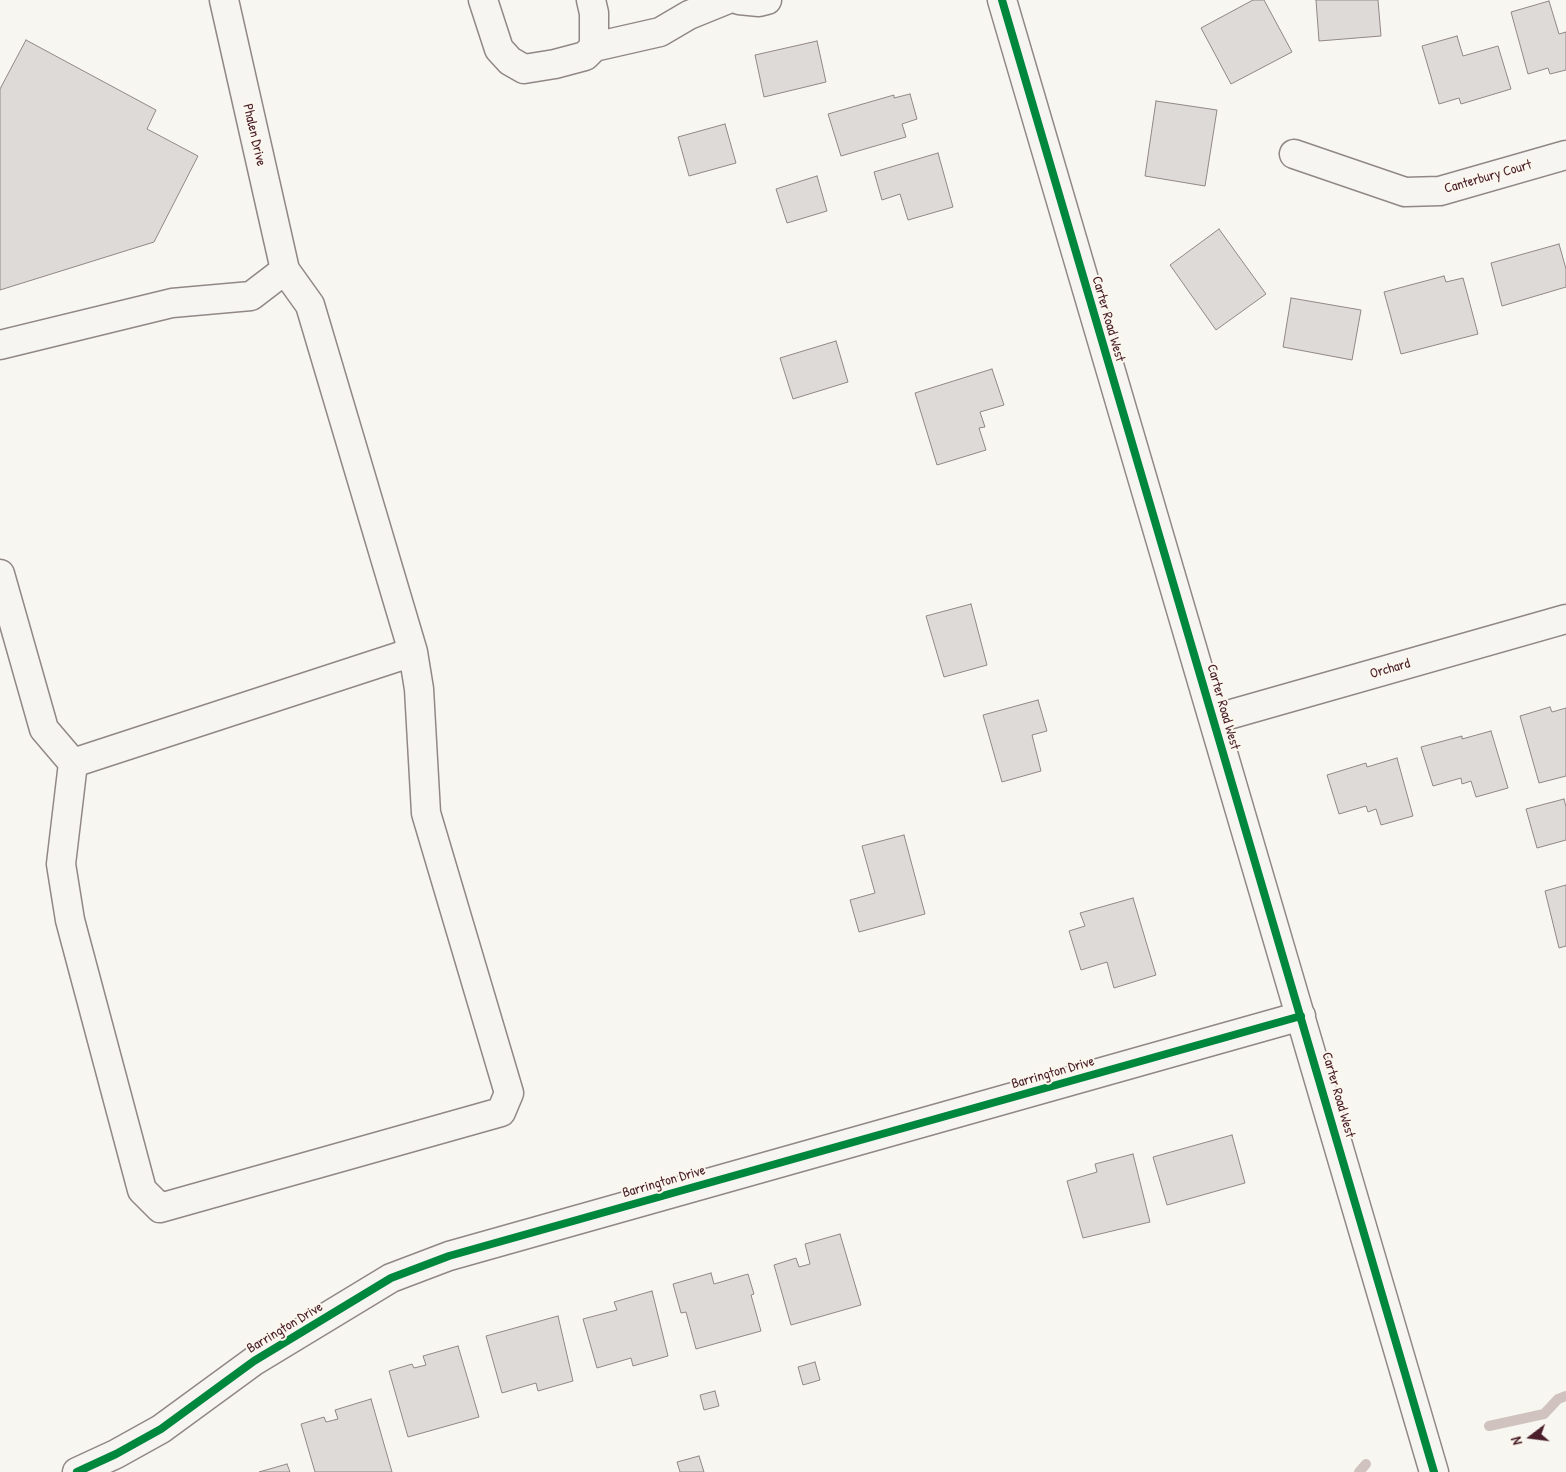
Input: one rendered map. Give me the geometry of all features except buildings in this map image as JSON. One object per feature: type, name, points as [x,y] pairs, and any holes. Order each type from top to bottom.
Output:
[{"type":"street","name":"Phalen Drive","points":[[224,0],[285,270]]},
{"type":"street","points":[[483,0],[499,49],[510,61],[524,69],[555,64],[585,56],[594,47],[660,32],[689,15],[726,0]]},
{"type":"street","points":[[591,0],[594,13],[594,47]]},
{"type":"street","points":[[738,0],[759,2],[767,0]]},
{"type":"street","name":"Carter Road West","points":[[1002,0],[1434,1472]]},
{"type":"street","name":"Canterbury Court","points":[[1294,154],[1405,192],[1440,191],[1566,155]]},
{"type":"street","points":[[0,345],[172,303],[251,296],[285,270],[310,305],[413,652],[419,689],[426,813],[509,1093],[501,1112],[160,1208],[142,1190],[70,920],[61,864],[72,763],[44,729],[0,574]]},
{"type":"street","name":"Orchard","points":[[1214,720],[1566,619]]},
{"type":"street","points":[[72,763],[413,652]]},
{"type":"street","name":"Barrington Drive","points":[[77,1472],[116,1454],[162,1428],[254,1361],[391,1278],[449,1256],[1301,1016]]},
{"type":"waterway","points":[[1489,1426],[1544,1414],[1558,1399],[1566,1396]]},
{"type":"waterway","points":[[1359,1472],[1366,1464]]},
{"type":"cycle path","points":[[1002,0],[1434,1472]]},
{"type":"cycle path","points":[[77,1472],[116,1454],[161,1429],[254,1361],[391,1278],[449,1256],[1301,1016]]}]
